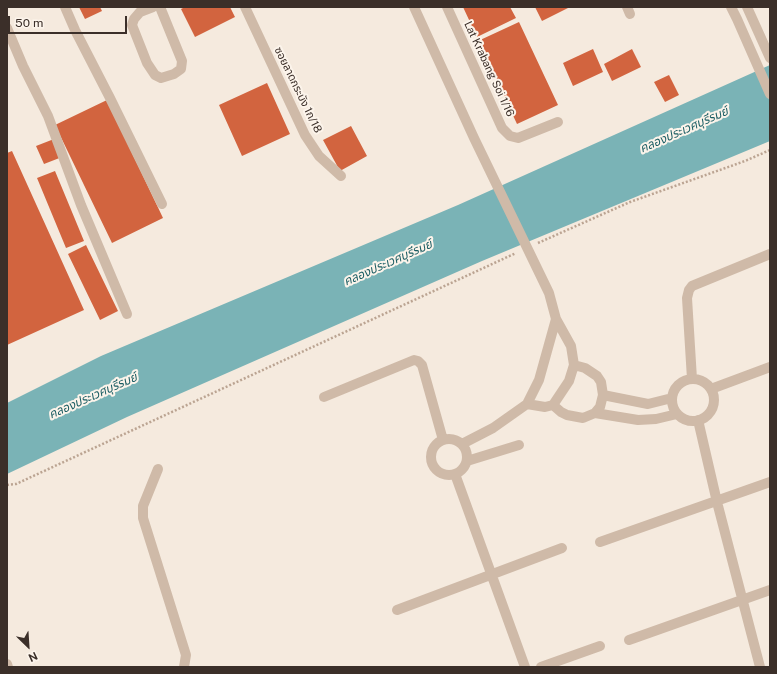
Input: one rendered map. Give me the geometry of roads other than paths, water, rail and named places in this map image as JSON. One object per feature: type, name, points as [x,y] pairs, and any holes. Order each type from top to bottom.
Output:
[{"type":"street","points":[[65,7],[162,204]]},
{"type":"street","points":[[153,7],[140,12],[134,19],[132,25],[147,63],[155,75],[161,78],[174,74],[181,69],[182,62],[160,7]]},
{"type":"street","name":"ซอยลาดกระบัง 1ก/18","points":[[245,7],[305,135],[319,156],[341,176]]},
{"type":"street","points":[[414,7],[474,138],[550,293],[556,319],[571,346],[574,365],[569,381],[553,405]]},
{"type":"street","name":"Lat Krabang Soi 1/16","points":[[447,7],[502,128],[510,136],[518,138],[558,122]]},
{"type":"street","points":[[731,7],[770,94]]},
{"type":"street","points":[[749,10],[770,58]]},
{"type":"street","points":[[7,28],[23,66],[48,116],[81,205],[127,314]]},
{"type":"street","points":[[692,378],[687,298],[689,290],[692,286],[770,254]]},
{"type":"street","points":[[462,444],[481,435],[527,404],[539,380],[556,319]]},
{"type":"street","points":[[324,397],[414,360],[422,366],[443,440]]},
{"type":"street","points":[[527,404],[545,406],[553,405],[561,412],[576,418],[588,417],[595,413],[600,406],[603,395],[601,382],[597,376],[585,368],[574,365]]},
{"type":"street","points":[[711,389],[770,367]]},
{"type":"street","points":[[692,378],[703,381],[711,389],[714,401],[712,408],[704,417],[698,420],[687,420],[677,414],[674,409],[672,398],[676,387],[692,378]]},
{"type":"street","points":[[603,395],[648,404],[672,398]]},
{"type":"street","points":[[595,413],[638,420],[656,419],[677,414]]},
{"type":"street","points":[[698,420],[717,502],[760,667]]},
{"type":"street","points":[[443,440],[453,440],[462,444],[467,452],[467,461],[460,471],[455,474],[441,472],[434,466],[432,461],[433,450],[439,442],[443,440]]},
{"type":"street","points":[[467,461],[519,445]]},
{"type":"street","points":[[158,469],[143,506],[143,518],[186,655],[184,667]]},
{"type":"street","points":[[455,474],[525,667]]},
{"type":"street","points":[[600,542],[717,502],[770,482]]},
{"type":"street","points":[[397,610],[562,548]]},
{"type":"street","points":[[629,640],[770,590]]},
{"type":"street","points":[[541,667],[600,646]]},
{"type":"water","name":"คลองประเวศบุรีรมย์","points":[[770,65],[770,141],[482,261],[127,417],[7,474],[7,403],[101,356],[458,205]]}]
